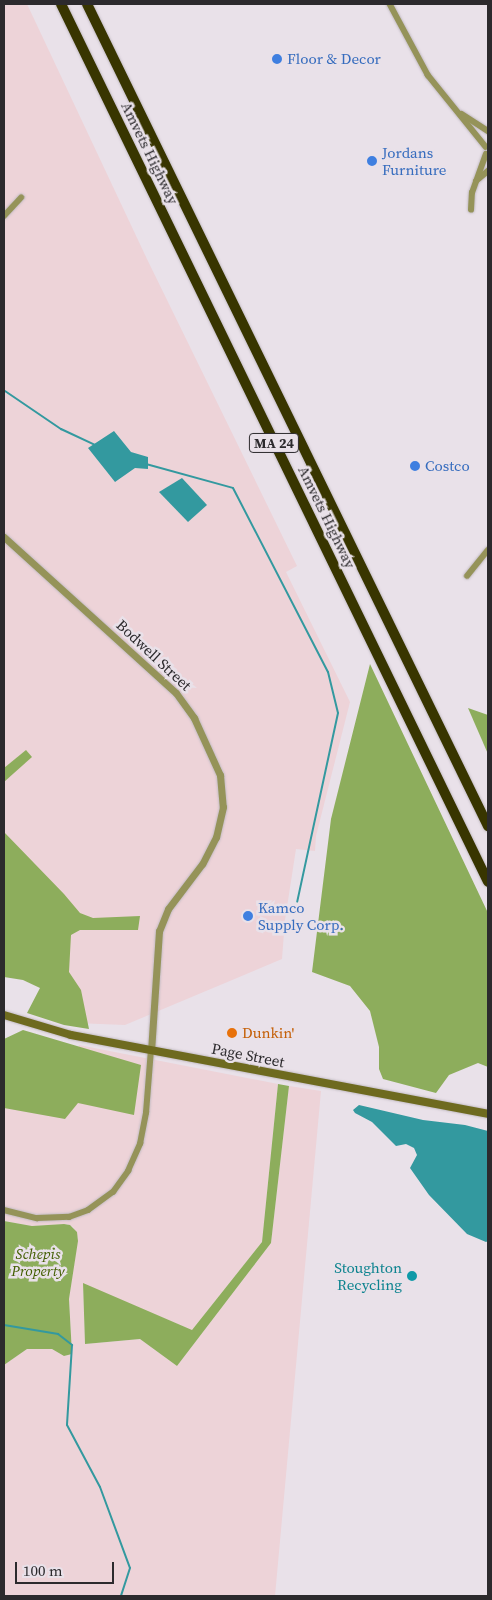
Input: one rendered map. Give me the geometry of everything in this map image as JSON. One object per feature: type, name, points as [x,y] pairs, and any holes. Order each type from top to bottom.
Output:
[{"type":"highway","name":"Amvets Highway","points":[[61,4],[488,882]]},
{"type":"highway","name":"Amvets Highway","points":[[87,4],[488,826]]},
{"type":"main road","name":"Page Street","points":[[4,1015],[58,1032],[488,1114]]},
{"type":"street","points":[[390,4],[428,76],[487,144],[487,157],[476,181],[471,210]]},
{"type":"street","points":[[458,112],[488,131]]},
{"type":"street","points":[[476,181],[488,171]]},
{"type":"street","points":[[4,216],[21,198]]},
{"type":"street","name":"Bodwell Street","points":[[4,537],[176,693],[194,718],[220,775],[223,807],[216,837],[202,864],[168,909],[159,931],[151,1050]]},
{"type":"street","points":[[467,576],[488,550]]},
{"type":"street","points":[[4,1210],[37,1218],[69,1216],[88,1210],[113,1192],[128,1171],[140,1144],[146,1113],[151,1050]]},
{"type":"shaded area","points":[[4,4],[27,4],[147,259],[297,566],[286,572],[350,702],[316,836],[315,851],[296,849],[285,920],[282,959],[125,1025],[75,1023],[4,888]]},
{"type":"shaded area","points":[[79,1045],[278,1084],[262,1242],[192,1330],[83,1284],[85,1344],[140,1339],[177,1366],[271,1243],[289,1086],[321,1091],[275,1596],[4,1596],[4,1365],[27,1349],[52,1349],[64,1356],[72,1354],[69,1299],[78,1238],[73,1227],[67,1224],[32,1226],[4,1221],[4,1086],[67,1104]]},
{"type":"green space","points":[[370,664],[488,913],[488,1067],[478,1063],[449,1075],[436,1093],[383,1079],[379,1069],[379,1047],[370,1011],[350,986],[312,972],[331,819]]},
{"type":"green space","points":[[468,708],[488,715],[488,754]]},
{"type":"green space","points":[[26,750],[32,757],[4,782],[4,768]]},
{"type":"green space","points":[[4,832],[80,913],[93,918],[140,916],[138,930],[80,930],[71,935],[69,972],[81,990],[89,1029],[64,1025],[27,1013],[40,988],[23,980],[4,977]]},
{"type":"green space","points":[[23,1030],[141,1065],[134,1115],[78,1103],[65,1119],[4,1108],[4,1039]]},
{"type":"green space","name":"Schepis Property","points":[[278,1084],[289,1086],[271,1243],[177,1366],[140,1339],[85,1344],[83,1283],[192,1330],[262,1242]]},
{"type":"green space","name":"Schepis Property","points":[[4,1221],[32,1226],[64,1224],[70,1225],[77,1232],[78,1241],[69,1299],[72,1354],[64,1356],[52,1349],[27,1349],[4,1365]]},
{"type":"water","points":[[114,431],[131,452],[148,457],[148,469],[135,468],[115,482],[88,448]]},
{"type":"water","points":[[182,478],[207,505],[188,522],[159,492]]},
{"type":"water","points":[[359,1105],[423,1120],[465,1125],[488,1131],[488,1241],[486,1242],[467,1234],[429,1195],[410,1168],[417,1155],[414,1148],[406,1144],[396,1146],[372,1122],[355,1113],[353,1110]]},
{"type":"waterway","points":[[5,391],[61,429],[95,445]]},
{"type":"waterway","points":[[146,464],[233,488],[328,672],[338,713],[297,902]]},
{"type":"waterway","points":[[4,1325],[58,1334],[72,1345],[67,1425],[100,1487],[130,1568],[121,1596]]},
{"type":"place","name":"Floor & Decor","points":[[277,59]]},
{"type":"place","name":"Jordans Furniture","points":[[372,161]]},
{"type":"place","name":"Costco","points":[[415,466]]},
{"type":"place","name":"Kamco Supply Corp.","points":[[248,916]]},
{"type":"place","name":"Dunkin'","points":[[232,1033]]},
{"type":"place","name":"Stoughton Recycling","points":[[412,1276]]}]
